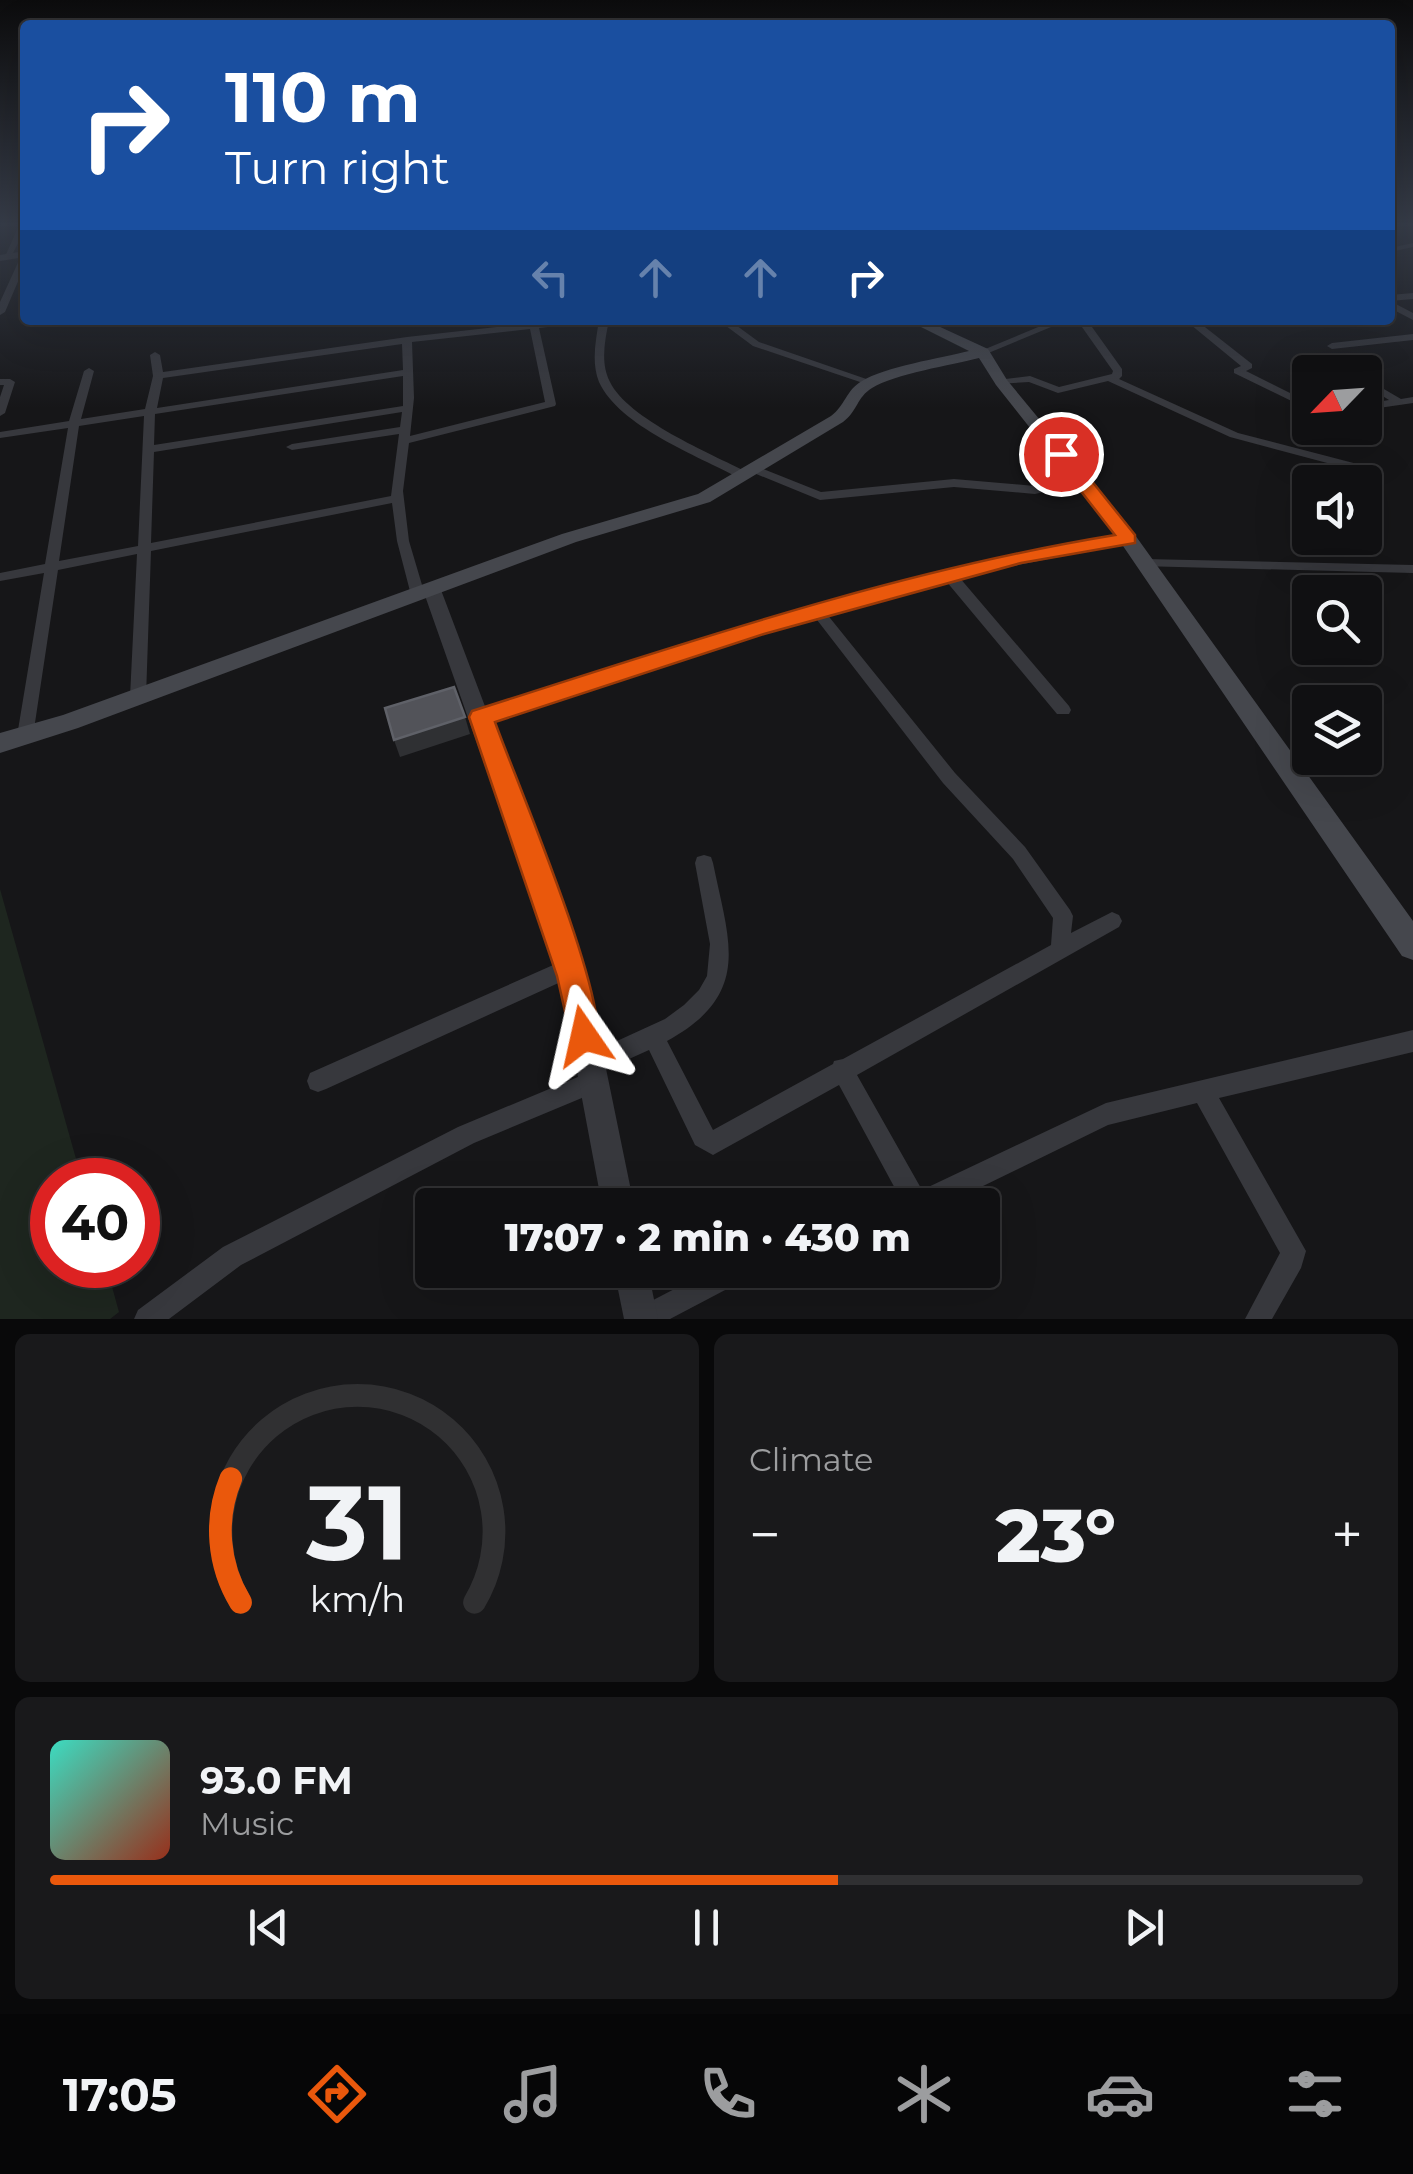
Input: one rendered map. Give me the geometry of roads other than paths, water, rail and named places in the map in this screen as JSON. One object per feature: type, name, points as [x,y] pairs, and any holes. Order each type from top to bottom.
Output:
[{"type":"main road","points":[[925,325],[983,352],[1002,382],[1128,539],[1413,946]]},
{"type":"main road","points":[[0,743],[138,697],[568,538],[704,498],[837,419],[848,411],[853,395],[870,382],[983,352]]},
{"type":"street","points":[[0,312],[4,293]]},
{"type":"street","points":[[158,376],[542,325]]},
{"type":"street","points":[[603,325],[598,350],[606,385],[648,425],[748,472],[820,496],[954,483],[1035,490],[1081,479]]},
{"type":"street","points":[[730,325],[756,344],[870,382]]},
{"type":"street","points":[[983,352],[1051,325]]},
{"type":"street","points":[[1086,325],[1118,371],[1111,379]]},
{"type":"street","points":[[1196,325],[1248,366],[1238,371],[1292,398]]},
{"type":"street","points":[[292,447],[405,436],[551,404],[534,326]]},
{"type":"street","points":[[1332,346],[1413,337]]},
{"type":"street","points":[[407,340],[408,408],[398,498],[403,541],[481,717],[570,968],[615,1188]]},
{"type":"street","points":[[138,697],[147,450],[158,376],[155,355]]},
{"type":"street","points":[[25,736],[55,566],[74,424],[89,371]]},
{"type":"street","points":[[0,435],[409,372]]},
{"type":"street","points":[[1002,382],[1030,380],[1058,390],[1111,379],[1234,434],[1351,465]]},
{"type":"street","points":[[0,382],[10,382],[0,414]]},
{"type":"street","points":[[1382,392],[1399,402]]},
{"type":"street","points":[[1382,404],[1413,400]]},
{"type":"street","points":[[147,450],[408,408]]},
{"type":"street","points":[[0,578],[398,498]]},
{"type":"street","points":[[481,717],[676,652],[818,612],[1020,557],[1128,539]]},
{"type":"street","points":[[1144,563],[1413,569]]},
{"type":"street","points":[[950,576],[1064,710]]},
{"type":"street","points":[[818,612],[949,778],[1041,884],[1063,916],[1060,950]]},
{"type":"street","points":[[147,1319],[232,1256],[592,1074],[696,1011],[710,991],[720,949],[704,863]]},
{"type":"street","points":[[653,1035],[703,1138],[713,1143],[1112,921]]},
{"type":"street","points":[[318,1081],[570,968]]},
{"type":"street","points":[[953,1188],[1106,1114],[1413,1041]]},
{"type":"street","points":[[842,1068],[909,1188]]},
{"type":"street","points":[[1202,1090],[1293,1250],[1292,1259],[1258,1319]]},
{"type":"street","points":[[635,1288],[642,1319],[703,1288]]}]
